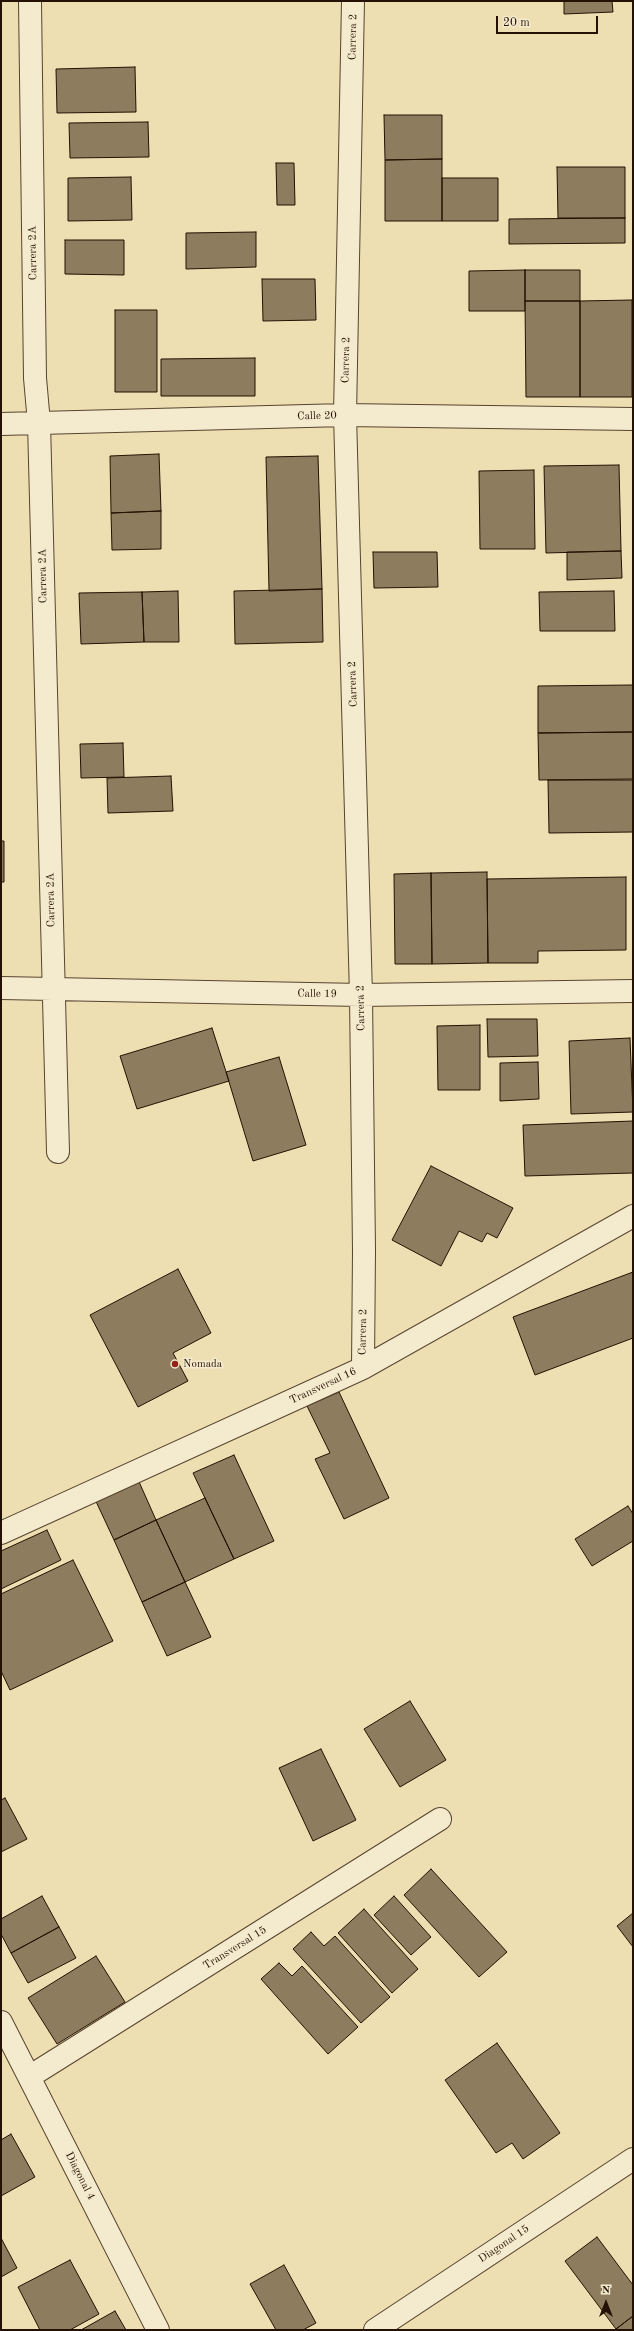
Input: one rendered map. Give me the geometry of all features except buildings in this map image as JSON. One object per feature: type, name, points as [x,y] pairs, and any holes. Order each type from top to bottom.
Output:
[{"type":"street","name":"Carrera 2A","points":[[30,1],[35,378],[39,423],[58,1152]]},
{"type":"street","name":"Carrera 2","points":[[354,1],[345,415],[361,995],[364,1250],[362,1368]]},
{"type":"street","name":"Calle 20","points":[[1,424],[345,415],[633,419]]},
{"type":"street","name":"Calle 19","points":[[1,988],[361,995],[633,991]]},
{"type":"street","name":"Transversal 16","points":[[1,1533],[362,1368],[633,1216]]},
{"type":"street","name":"Transversal 15","points":[[29,2077],[440,1819]]},
{"type":"street","name":"Diagonal 4","points":[[1,2022],[158,2330]]},
{"type":"street","name":"Diagonal 15","points":[[375,2330],[633,2158]]},
{"type":"place","name":"Nomada","points":[[175,1364]]}]
